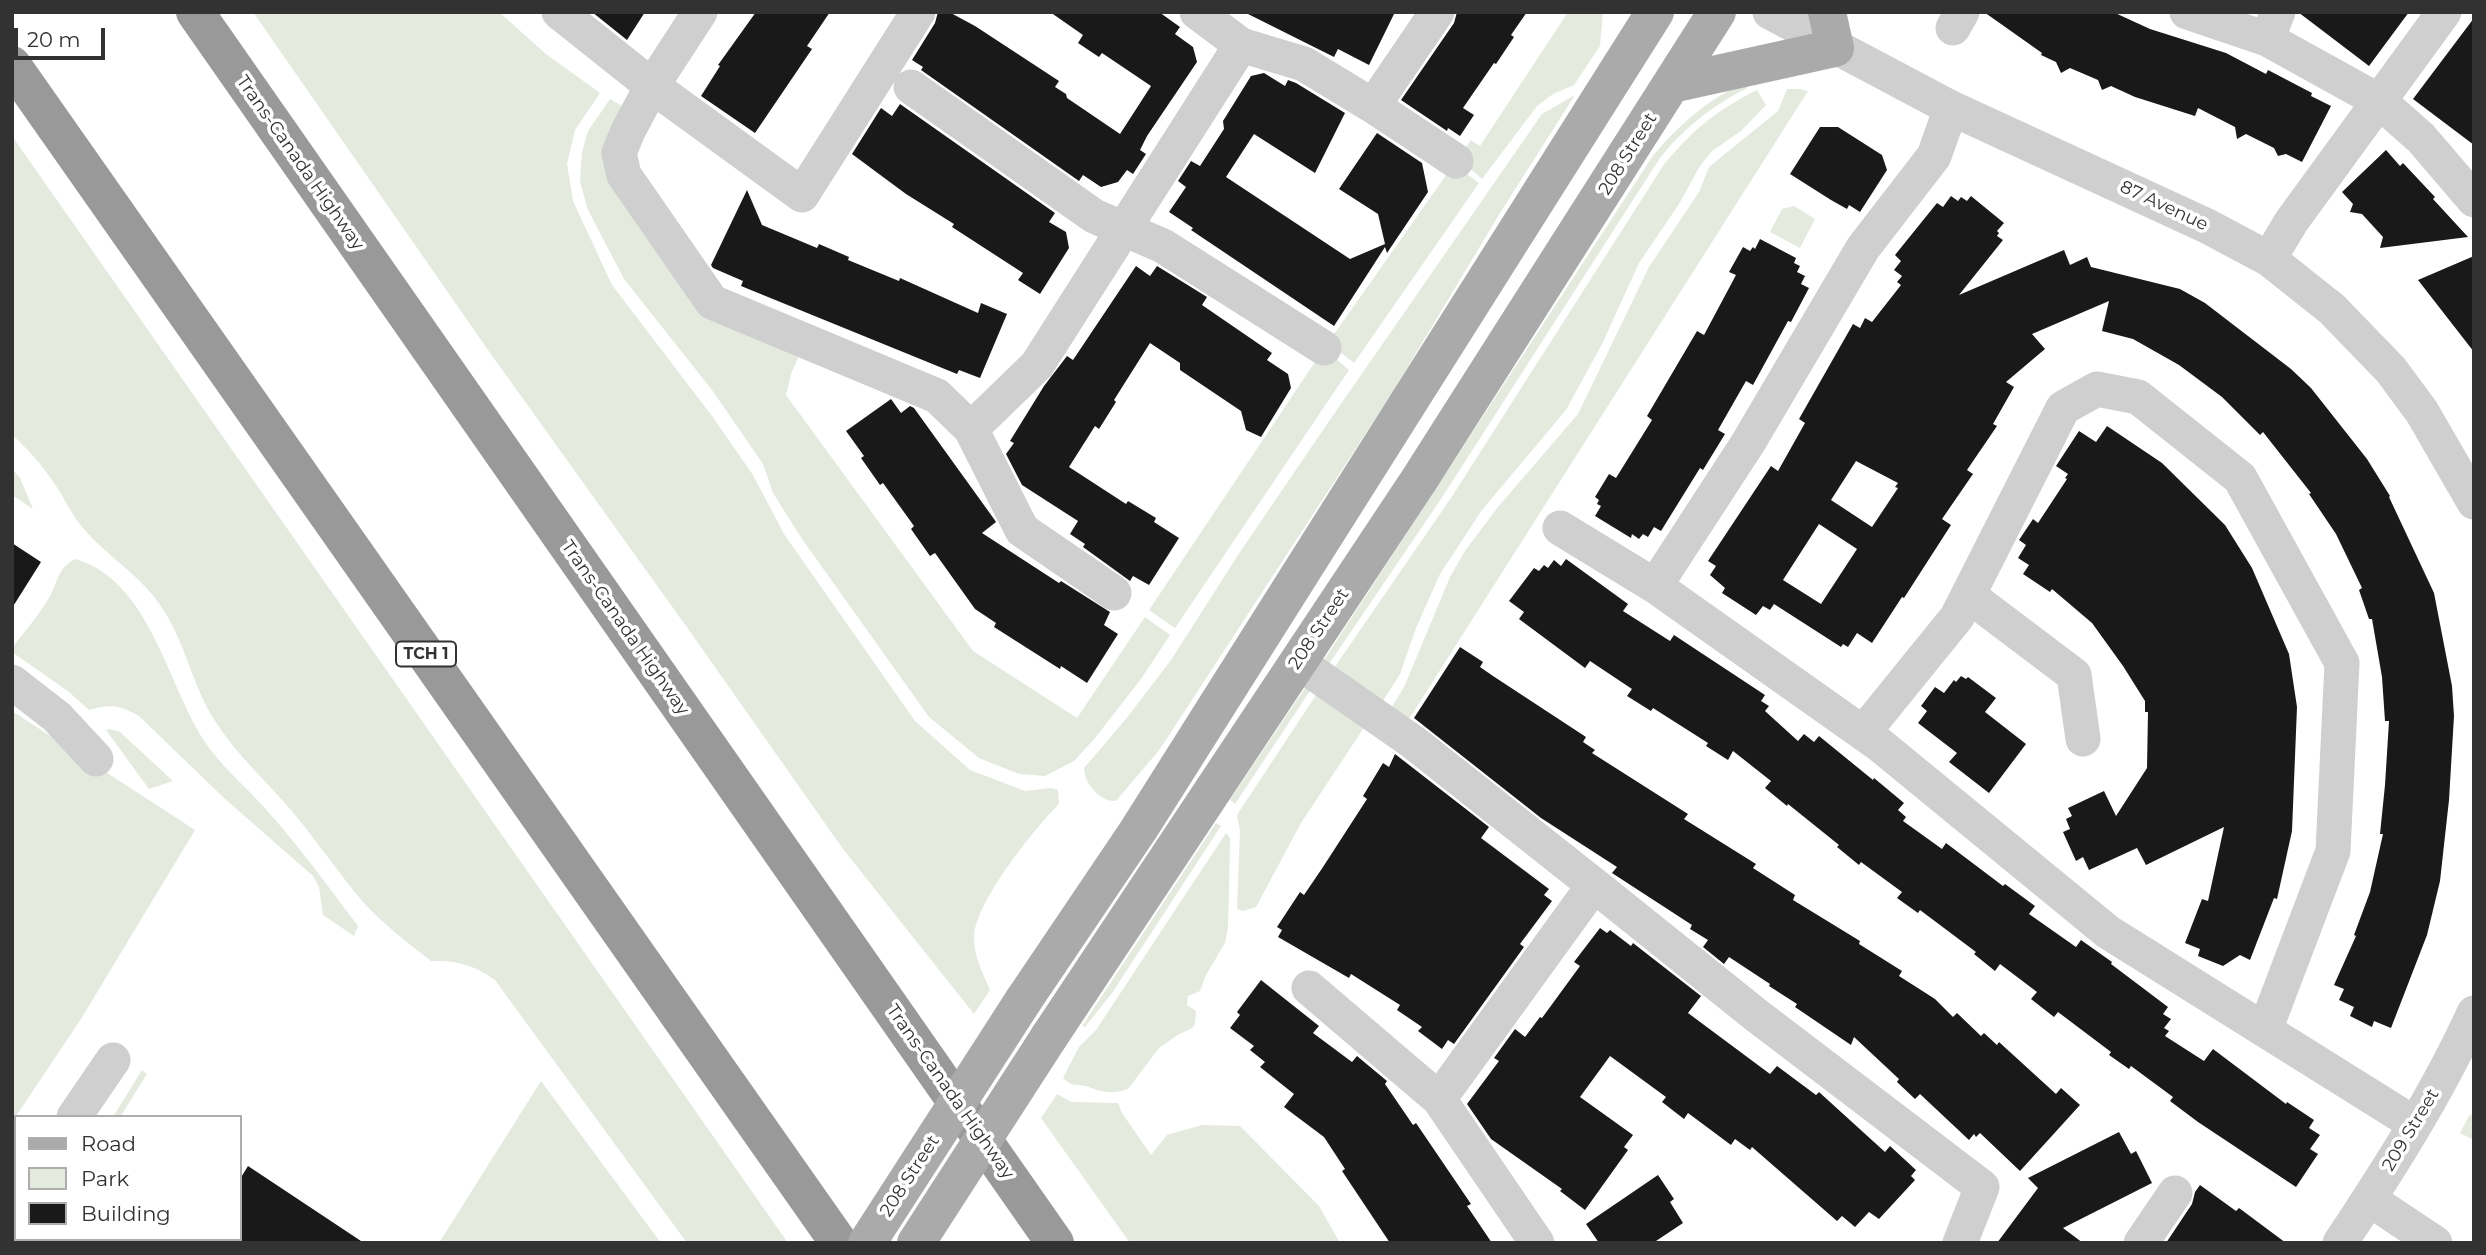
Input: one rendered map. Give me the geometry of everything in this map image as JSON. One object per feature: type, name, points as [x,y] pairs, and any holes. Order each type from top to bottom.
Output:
[{"type":"highway","name":"Trans-Canada Highway","points":[[195,12],[1055,1243]]},
{"type":"highway","name":"TCH 1","points":[[12,65],[839,1243]]},
{"type":"main road","points":[[1627,12],[1630,51]]},
{"type":"main road","name":"208 Street","points":[[867,1243],[1023,1001],[1146,818],[1655,12]]},
{"type":"main road","name":"208 Street","points":[[916,1243],[1049,1037],[1419,480],[1717,12]]},
{"type":"main road","points":[[1672,84],[1831,30]]},
{"type":"street","points":[[559,12],[652,86],[802,195],[918,12]]},
{"type":"street","points":[[699,12],[652,86],[628,131],[620,153],[624,175],[712,302],[937,396],[971,429],[1022,530],[1114,593]]},
{"type":"street","points":[[1197,12],[1241,45],[1304,64],[1457,161]]},
{"type":"street","points":[[1374,106],[1437,12]]},
{"type":"street","name":"87 Avenue","points":[[1770,12],[1831,30],[1951,108],[2207,226],[2269,258],[2333,309],[2391,370],[2422,412],[2474,502]]},
{"type":"street","points":[[2187,12],[2273,26],[2379,101],[2421,138],[2474,200]]},
{"type":"street","points":[[2269,258],[2291,222],[2444,12]]},
{"type":"street","points":[[971,429],[1037,365],[1241,45]]},
{"type":"street","points":[[911,87],[1094,216],[1163,246],[1324,348]]},
{"type":"street","points":[[1655,586],[1748,443],[1863,248],[1934,156],[1951,108]]},
{"type":"street","points":[[1863,733],[1957,617],[2063,408],[2097,389],[2138,397],[2240,478],[2342,663],[2333,851],[2265,1030]]},
{"type":"street","points":[[1560,528],[1655,586],[1880,745],[2108,932],[2415,1124]]},
{"type":"street","points":[[1968,595],[2074,675],[2083,738]]},
{"type":"street","points":[[1298,662],[1413,743],[1756,1015],[1982,1187],[1961,1243]]},
{"type":"street","points":[[12,682],[57,717],[96,759]]},
{"type":"street","points":[[1439,1099],[1594,885]]},
{"type":"street","points":[[1308,988],[1439,1099],[1537,1243]]},
{"type":"street","name":"209 Street","points":[[2340,1243],[2451,1063],[2474,1013]]},
{"type":"street","points":[[75,1115],[113,1060]]},
{"type":"street","points":[[2141,1243],[2175,1193]]},
{"type":"street","points":[[2369,1199],[2435,1243]]},
{"type":"green space","points":[[253,12],[499,12],[546,54],[600,93],[575,130],[567,164],[573,201],[612,285],[712,416],[753,475],[784,534],[915,721],[970,770],[1025,791],[1051,788],[1058,790],[1059,804],[1007,867],[976,924],[976,952],[990,990],[974,1014],[843,849],[488,350]]},
{"type":"green space","points":[[1568,12],[1603,12],[1600,46],[1574,85],[1553,94],[1537,106],[1482,179],[1458,158],[1471,140],[1480,146]]},
{"type":"green space","points":[[1745,83],[1747,88],[1700,118],[1660,158],[1441,499],[1329,664],[1324,660],[1652,157],[1694,114]]},
{"type":"green space","points":[[1787,89],[1808,91],[1409,719],[1392,707],[1405,685],[1450,577],[1465,551],[1498,507],[1578,414],[1649,267],[1699,192],[1709,167],[1778,111]]},
{"type":"green space","points":[[1757,90],[1766,105],[1741,131],[1712,151],[1700,166],[1679,204],[1639,263],[1602,344],[1566,410],[1482,510],[1440,574],[1416,628],[1400,674],[1383,701],[1334,668],[1451,498],[1663,166],[1706,122],[1729,105]]},
{"type":"green space","points":[[1575,95],[1500,213],[1392,393],[1160,749],[1116,801],[1099,795],[1087,780],[1084,768],[1171,660],[1240,552],[1542,114]]},
{"type":"green space","points":[[610,99],[624,107],[614,126],[708,311],[802,349],[791,374],[786,395],[973,651],[1077,718],[1145,617],[1170,635],[1141,679],[1074,761],[1045,776],[1019,774],[979,758],[929,717],[802,539],[773,493],[763,464],[712,390],[624,279],[588,210],[580,181],[582,152],[588,131]]},
{"type":"green space","points":[[12,136],[788,1243],[687,1243],[495,980],[465,964],[431,961],[387,926],[363,902],[291,810],[223,733],[207,708],[172,624],[155,598],[86,531],[45,470],[12,435]]},
{"type":"green space","points":[[1454,164],[1479,183],[1354,363],[1340,352],[1332,337]]},
{"type":"green space","points":[[1794,206],[1815,219],[1800,248],[1770,232],[1782,209]]},
{"type":"green space","points":[[1335,358],[1349,370],[1175,628],[1149,610],[1317,359]]},
{"type":"green space","points":[[12,469],[20,478],[33,509],[12,495]]},
{"type":"green space","points":[[75,559],[101,571],[122,588],[154,637],[205,742],[312,864],[358,926],[354,936],[323,915],[319,887],[313,876],[224,798],[139,716],[115,707],[89,710],[69,692],[12,652],[12,648],[47,601],[62,570]]},
{"type":"green space","points":[[1305,688],[1310,691],[1235,804],[1230,800]]},
{"type":"green space","points":[[1318,692],[1365,726],[1301,823],[1256,907],[1243,911],[1237,909],[1240,831],[1237,815]]},
{"type":"green space","points":[[12,711],[195,830],[81,1019],[17,1115],[14,1115],[12,1122]]},
{"type":"green space","points":[[106,730],[120,732],[173,781],[149,789]]},
{"type":"green space","points":[[1216,823],[1221,826],[1112,993],[1085,1027],[1082,1026]]},
{"type":"green space","points":[[1226,833],[1230,838],[1228,928],[1225,943],[1200,991],[1188,996],[1187,1005],[1196,1011],[1195,1024],[1159,1048],[1128,1089],[1103,1092],[1067,1081],[1063,1078],[1079,1047],[1096,1030]]},
{"type":"green space","points":[[142,1070],[147,1074],[121,1115],[114,1115]]},
{"type":"green space","points":[[541,1081],[661,1243],[439,1243]]},
{"type":"green space","points":[[1057,1094],[1071,1102],[1118,1103],[1151,1155],[1167,1135],[1202,1125],[1240,1126],[1319,1206],[1340,1243],[1130,1243],[1041,1118]]},
{"type":"green space","points":[[2470,1114],[2474,1117],[2474,1140],[2460,1133]]},
{"type":"building","points":[[592,12],[645,12],[627,40]]},
{"type":"building","points":[[756,12],[830,12],[807,46],[812,49],[755,133],[701,96],[720,66],[718,65]]},
{"type":"building","points":[[938,12],[949,12],[975,26],[1059,81],[1055,87],[1066,94],[1067,98],[1120,134],[1151,86],[1102,53],[1099,57],[1078,43],[1083,35],[1050,12],[1159,12],[1180,27],[1175,34],[1193,47],[1197,62],[1147,136],[1140,150],[1146,154],[1133,174],[1127,170],[1118,182],[1101,187],[1083,175],[1079,181],[921,70],[923,67],[912,60],[935,23]]},
{"type":"building","points":[[1244,12],[1395,12],[1369,65],[1338,49],[1334,57]]},
{"type":"building","points":[[1457,12],[1527,12],[1496,64],[1494,63],[1463,108],[1474,115],[1460,136],[1448,128],[1447,131],[1401,100],[1454,23]]},
{"type":"building","points":[[1984,12],[2113,12],[2150,29],[2226,53],[2266,74],[2268,70],[2331,106],[2302,162],[2286,154],[2278,156],[2274,148],[2246,134],[2237,139],[2235,127],[2198,108],[2195,116],[2135,97],[2111,86],[2102,90],[2098,80],[2070,68],[2061,73],[2056,62],[2041,55],[2042,53]]},
{"type":"building","points":[[2298,12],[2409,12],[2369,66]]},
{"type":"building","points":[[2474,18],[2474,145],[2413,99]]},
{"type":"building","points":[[1264,73],[1285,86],[1288,80],[1296,83],[1345,113],[1315,173],[1254,134],[1226,177],[1350,259],[1385,244],[1378,214],[1339,189],[1377,133],[1422,163],[1428,192],[1387,253],[1385,247],[1334,326],[1191,230],[1193,228],[1169,212],[1186,187],[1178,181],[1191,161],[1200,166],[1224,129],[1223,121],[1251,76]]},
{"type":"building","points":[[900,104],[1055,213],[1049,222],[1066,232],[1069,248],[1040,294],[1018,280],[1023,273],[952,227],[954,224],[906,194],[852,154],[881,108],[892,116]]},
{"type":"building","points":[[1820,127],[1838,127],[1882,155],[1887,170],[1860,212],[1849,205],[1847,209],[1790,174]]},
{"type":"building","points":[[2386,150],[2400,166],[2403,163],[2468,237],[2380,248],[2383,237],[2362,214],[2350,212],[2353,204],[2342,192]]},
{"type":"building","points":[[747,190],[762,225],[817,248],[819,244],[849,257],[848,260],[899,281],[900,278],[978,313],[981,303],[1007,314],[980,378],[959,370],[957,374],[741,286],[743,281],[713,268],[711,265]]},
{"type":"building","points":[[1951,196],[1958,201],[1961,197],[1967,201],[1971,196],[2004,223],[1997,231],[1997,236],[2003,240],[1959,295],[2064,250],[2070,265],[2087,257],[2091,267],[2180,289],[2205,303],[2291,369],[2311,388],[2367,459],[2390,496],[2434,593],[2452,686],[2454,716],[2449,800],[2440,881],[2427,935],[2391,1028],[2374,1021],[2372,1027],[2350,1016],[2354,1007],[2339,1000],[2344,989],[2334,985],[2356,936],[2354,935],[2370,892],[2383,834],[2380,834],[2389,721],[2385,721],[2382,677],[2372,619],[2369,619],[2359,590],[2362,588],[2336,534],[2309,494],[2311,493],[2263,432],[2260,435],[2222,397],[2179,365],[2133,339],[2102,331],[2109,301],[2032,334],[2045,349],[2006,382],[2014,387],[1993,424],[1997,426],[1967,470],[1973,474],[1942,519],[1951,525],[1872,643],[1857,633],[1848,647],[1843,644],[1841,647],[1774,604],[1770,610],[1763,606],[1756,615],[1722,593],[1725,588],[1710,575],[1716,566],[1708,561],[1771,466],[1778,471],[1805,423],[1799,419],[1853,324],[1860,328],[1865,318],[1872,322],[1901,285],[1897,282],[1902,276],[1894,270],[1901,261],[1895,255],[1937,203],[1943,207]],"holes":[[[1856,461],[1898,483],[1895,487],[1898,488],[1872,527],[1831,500]],[[1819,524],[1857,549],[1821,604],[1783,580]]]},
{"type":"building","points":[[1760,239],[1796,258],[1794,263],[1800,266],[1797,272],[1805,276],[1801,284],[1809,288],[1753,385],[1746,381],[1718,430],[1725,434],[1703,470],[1700,468],[1661,531],[1654,527],[1648,537],[1643,534],[1639,539],[1632,534],[1631,538],[1595,516],[1601,506],[1597,504],[1599,500],[1595,497],[1609,474],[1616,478],[1652,420],[1647,416],[1697,331],[1704,335],[1736,275],[1729,272],[1743,247],[1750,251],[1753,247],[1755,249]]},
{"type":"building","points":[[2474,256],[2474,352],[2418,280]]},
{"type":"building","points":[[1136,266],[1150,276],[1157,266],[1207,297],[1202,305],[1272,353],[1267,360],[1288,374],[1291,388],[1261,437],[1246,430],[1241,411],[1180,370],[1180,363],[1150,343],[1099,429],[1095,426],[1069,467],[1126,504],[1128,501],[1156,518],[1154,522],[1179,538],[1149,585],[1133,576],[1130,581],[1083,547],[1085,544],[1070,534],[1078,521],[1022,485],[1006,454],[1014,443],[1010,441],[1044,386],[1067,356],[1073,360]]},
{"type":"building","points":[[891,399],[901,413],[910,406],[914,408],[994,519],[996,522],[982,533],[1059,583],[1061,581],[1110,612],[1104,625],[1118,634],[1087,683],[994,627],[996,623],[975,609],[935,553],[930,556],[911,529],[914,526],[861,458],[864,456],[846,431]]},
{"type":"building","points":[[2107,426],[2162,463],[2225,525],[2252,568],[2289,654],[2297,707],[2292,831],[2277,899],[2274,898],[2250,960],[2240,955],[2223,966],[2198,956],[2200,949],[2185,943],[2202,899],[2208,901],[2224,827],[2146,865],[2137,848],[2089,870],[2083,857],[2076,861],[2063,832],[2070,829],[2066,819],[2072,816],[2068,808],[2104,791],[2116,816],[2147,768],[2148,712],[2145,712],[2145,701],[2092,623],[2052,589],[2050,592],[2023,574],[2029,565],[2018,558],[2026,545],[2019,540],[2033,519],[2038,523],[2067,479],[2065,478],[2068,474],[2056,466],[2079,431],[2096,442]]},
{"type":"building","points":[[12,543],[41,562],[12,608]]},
{"type":"building","points":[[1566,559],[1628,604],[1623,611],[1670,641],[1674,635],[1765,695],[1761,701],[1769,706],[1765,711],[1798,741],[1804,734],[1814,742],[1819,736],[1873,780],[1874,778],[1904,803],[1898,810],[1906,817],[1903,821],[1942,849],[1946,843],[2003,886],[2005,884],[2035,906],[2029,914],[2076,947],[2081,940],[2112,962],[2111,964],[2168,1007],[2163,1014],[2171,1019],[2164,1028],[2169,1031],[2165,1036],[2204,1061],[2213,1049],[2286,1104],[2287,1102],[2314,1120],[2309,1128],[2320,1135],[2310,1149],[2318,1154],[2296,1187],[2198,1122],[2170,1101],[2173,1097],[2131,1066],[2129,1069],[2109,1055],[2111,1052],[2058,1012],[2054,1017],[2031,999],[2037,992],[2000,964],[1995,971],[1974,954],[1976,952],[1920,910],[1918,913],[1897,898],[1902,892],[1861,862],[1859,865],[1837,847],[1839,845],[1765,788],[1771,781],[1733,751],[1728,760],[1706,746],[1708,743],[1653,708],[1651,711],[1627,696],[1632,689],[1590,661],[1585,668],[1519,619],[1524,612],[1509,601],[1534,568],[1539,571],[1544,565],[1548,568],[1554,560],[1561,566]]},
{"type":"building","points":[[1460,647],[1483,662],[1480,667],[1586,737],[1583,742],[1595,750],[1592,753],[1688,814],[1684,819],[1756,864],[1753,868],[1795,895],[1793,900],[1860,941],[1859,944],[1902,971],[1899,976],[1935,999],[1953,1017],[1957,1013],[1981,1036],[1984,1033],[1997,1045],[1999,1042],[2056,1094],[2061,1088],[2080,1105],[2020,1171],[1980,1133],[1976,1137],[1974,1134],[1969,1140],[1920,1094],[1915,1099],[1897,1082],[1899,1079],[1854,1037],[1851,1045],[1729,957],[1724,964],[1703,947],[1708,940],[1690,929],[1692,925],[1612,873],[1617,867],[1541,818],[1414,718]]},
{"type":"building","points":[[1961,676],[1966,679],[1968,677],[1996,698],[1985,712],[2026,744],[1989,793],[1949,762],[1957,753],[1918,723],[1927,711],[1921,706],[1935,687],[1944,693],[1954,680],[1956,682]]},
{"type":"building","points":[[1395,754],[1489,827],[1481,838],[1549,889],[1544,895],[1552,901],[1520,944],[1524,947],[1454,1044],[1448,1040],[1442,1049],[1418,1031],[1422,1027],[1397,1010],[1400,1005],[1351,974],[1349,978],[1278,937],[1282,930],[1277,927],[1300,892],[1304,895],[1367,799],[1363,796],[1383,763],[1389,767]]},
{"type":"building","points":[[1600,928],[1607,933],[1610,930],[1631,946],[1633,943],[1701,996],[1688,1013],[1770,1074],[1777,1066],[1816,1095],[1819,1092],[1885,1152],[1890,1146],[1916,1170],[1911,1176],[1915,1180],[1879,1219],[1869,1212],[1855,1227],[1842,1216],[1837,1221],[1752,1147],[1750,1150],[1735,1139],[1731,1145],[1688,1113],[1684,1119],[1662,1102],[1666,1097],[1610,1056],[1580,1097],[1633,1135],[1624,1147],[1628,1150],[1585,1210],[1560,1191],[1562,1189],[1491,1139],[1467,1104],[1499,1061],[1494,1058],[1515,1029],[1525,1037],[1540,1017],[1542,1018],[1580,966],[1574,962]]},
{"type":"building","points":[[1261,980],[1319,1026],[1313,1033],[1352,1062],[1357,1056],[1387,1081],[1385,1084],[1413,1125],[1416,1123],[1471,1204],[1467,1206],[1492,1243],[1390,1243],[1342,1171],[1345,1169],[1324,1137],[1284,1107],[1294,1094],[1260,1067],[1265,1062],[1250,1050],[1254,1046],[1230,1028],[1240,1015],[1237,1012]]},
{"type":"building","points":[[2119,1132],[2131,1154],[2136,1151],[2152,1183],[2063,1228],[2083,1243],[1997,1243],[2038,1188],[2028,1178]]},
{"type":"building","points":[[248,1166],[364,1243],[240,1243],[242,1176]]},
{"type":"building","points":[[1658,1175],[1674,1199],[1670,1202],[1683,1223],[1653,1243],[1599,1243],[1586,1224]]},
{"type":"building","points":[[2200,1185],[2236,1211],[2239,1208],[2286,1243],[2166,1243],[2192,1204]]}]
